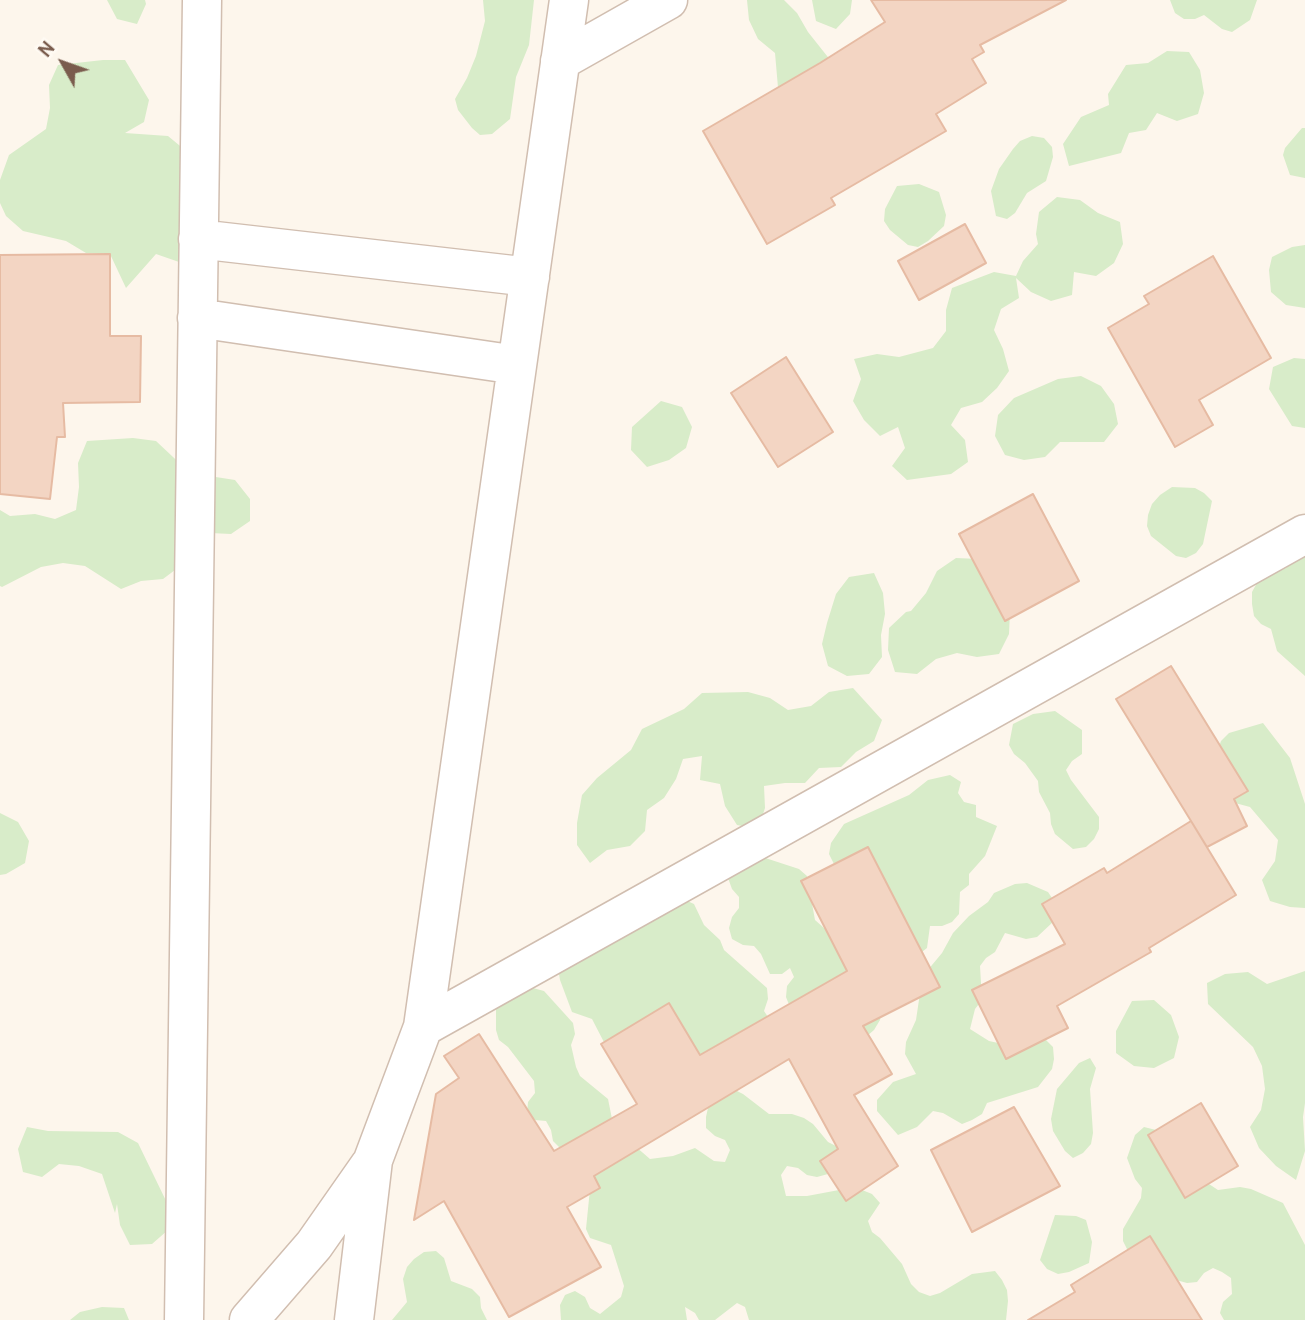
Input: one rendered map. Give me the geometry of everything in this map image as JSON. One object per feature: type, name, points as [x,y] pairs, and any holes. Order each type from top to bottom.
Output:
[{"type":"street","points":[[184,1320],[202,0]]},
{"type":"street","points":[[354,1320],[373,1160],[423,1027],[569,0]]},
{"type":"street","points":[[559,61],[668,0]]},
{"type":"street","points":[[198,239],[530,277]]},
{"type":"street","points":[[197,318],[517,365]]},
{"type":"street","points":[[423,1027],[1305,534]]},
{"type":"street","points":[[249,1320],[314,1245],[373,1160]]},
{"type":"green space","points":[[107,0],[145,0],[146,4],[137,24],[117,19]]},
{"type":"green space","points":[[483,0],[534,0],[529,45],[516,77],[510,119],[492,134],[480,135],[458,110],[455,99],[476,56],[485,21]]},
{"type":"green space","points":[[747,0],[784,0],[797,13],[808,32],[835,66],[779,99],[775,53],[758,39],[749,20]]},
{"type":"green space","points":[[812,0],[852,0],[850,14],[836,29],[816,21]]},
{"type":"green space","points":[[1170,0],[1257,0],[1250,20],[1232,32],[1222,29],[1204,15],[1195,19],[1184,19],[1175,13]]},
{"type":"green space","points":[[1167,51],[1189,52],[1200,70],[1204,93],[1198,114],[1177,121],[1157,113],[1146,130],[1129,133],[1121,153],[1069,166],[1063,144],[1081,117],[1109,105],[1108,94],[1126,65],[1148,63]]},
{"type":"green space","points":[[125,60],[149,100],[144,122],[125,133],[168,136],[185,150],[179,262],[156,254],[126,288],[110,254],[86,253],[66,241],[23,231],[6,216],[0,203],[0,180],[9,155],[46,129],[50,108],[49,85],[58,65]]},
{"type":"green space","points":[[1302,128],[1305,128],[1305,178],[1290,175],[1283,155],[1285,148]]},
{"type":"green space","points":[[1032,136],[1044,138],[1052,147],[1053,157],[1046,181],[1027,193],[1015,213],[1007,219],[996,216],[991,191],[999,169],[1020,141]]},
{"type":"green space","points":[[919,184],[939,192],[946,215],[944,226],[918,247],[908,245],[890,230],[884,221],[885,209],[897,186]]},
{"type":"green space","points":[[1057,197],[1080,200],[1098,213],[1120,222],[1123,244],[1114,263],[1096,276],[1074,272],[1072,295],[1051,301],[1031,292],[1016,278],[1019,298],[1001,309],[994,330],[1009,371],[997,388],[982,402],[961,408],[951,425],[965,440],[968,462],[951,474],[907,480],[892,466],[905,448],[898,427],[880,436],[864,420],[853,401],[861,379],[854,359],[877,354],[899,357],[933,348],[946,331],[946,310],[952,288],[994,272],[1016,276],[1023,261],[1038,244],[1036,234],[1039,212]]},
{"type":"green space","points":[[1305,245],[1305,308],[1286,305],[1271,292],[1269,270],[1272,257],[1292,247]]},
{"type":"green space","points":[[1294,358],[1305,359],[1305,428],[1292,426],[1269,389],[1273,367]]},
{"type":"green space","points":[[1081,376],[1101,386],[1114,404],[1118,424],[1104,442],[1060,442],[1045,457],[1024,460],[1005,455],[995,436],[998,415],[1014,398],[1058,379]]},
{"type":"green space","points":[[661,401],[682,407],[692,427],[686,448],[669,460],[647,467],[631,450],[632,427]]},
{"type":"green space","points":[[133,438],[156,441],[190,473],[235,480],[250,499],[250,521],[231,534],[210,533],[179,567],[163,579],[141,581],[121,589],[85,566],[63,563],[41,567],[0,586],[0,510],[10,516],[35,514],[55,519],[76,510],[78,463],[87,441]]},
{"type":"green space","points":[[1172,487],[1195,488],[1212,501],[1203,544],[1196,553],[1186,558],[1176,556],[1151,536],[1147,526],[1152,504]]},
{"type":"green space","points":[[1305,546],[1305,676],[1277,651],[1271,629],[1261,624],[1254,616],[1252,592],[1258,581],[1286,568]]},
{"type":"green space","points":[[956,558],[979,559],[1010,611],[1009,634],[999,654],[977,657],[957,653],[936,659],[917,674],[895,672],[888,650],[889,628],[906,612],[911,611],[926,593],[937,571]]},
{"type":"green space","points":[[874,573],[883,593],[885,614],[881,635],[882,657],[869,674],[847,676],[828,666],[822,644],[827,623],[836,594],[849,577]]},
{"type":"green space","points":[[853,688],[882,720],[874,741],[856,752],[841,767],[819,768],[805,783],[764,786],[765,808],[758,829],[737,825],[725,806],[720,784],[700,780],[702,756],[683,759],[676,779],[664,798],[647,810],[645,831],[630,846],[607,850],[590,863],[577,845],[577,823],[582,795],[597,778],[631,750],[642,729],[684,709],[702,693],[748,692],[770,698],[788,710],[811,706],[829,692]]},
{"type":"green space","points":[[1055,711],[1082,730],[1082,754],[1072,761],[1066,770],[1099,817],[1099,829],[1086,847],[1073,849],[1055,834],[1050,813],[1039,792],[1038,781],[1009,745],[1013,724],[1033,714]]},
{"type":"green space","points":[[1263,723],[1290,758],[1305,804],[1305,908],[1270,901],[1262,880],[1275,861],[1278,840],[1250,807],[1224,800],[1211,769],[1221,741],[1229,733]]},
{"type":"green space","points":[[950,775],[961,782],[958,793],[964,802],[976,805],[976,817],[997,826],[985,856],[969,874],[969,885],[960,892],[959,914],[952,922],[942,926],[930,926],[927,948],[918,955],[834,864],[829,854],[831,843],[844,824],[909,795],[928,780]]},
{"type":"green space","points":[[0,813],[18,822],[29,841],[25,863],[0,875]]},
{"type":"green space","points":[[747,852],[799,869],[807,876],[815,920],[832,935],[882,1009],[880,1020],[867,1036],[790,1007],[786,997],[787,986],[794,977],[790,968],[782,974],[770,974],[761,954],[754,946],[743,945],[732,939],[729,928],[732,917],[739,908],[739,897],[728,878]]},
{"type":"green space","points":[[1027,883],[1048,892],[1054,901],[1053,922],[1037,937],[1026,939],[1005,933],[995,952],[980,966],[982,1000],[975,1009],[970,1029],[989,1041],[1012,1046],[1046,1040],[1053,1047],[1052,1069],[1038,1087],[987,1103],[982,1114],[972,1120],[962,1124],[943,1113],[933,1111],[917,1127],[898,1135],[877,1111],[877,1100],[893,1082],[916,1074],[905,1054],[906,1042],[916,1020],[927,971],[942,953],[953,933],[969,916],[988,902],[994,893],[1015,884]]},
{"type":"green space","points":[[683,899],[694,904],[704,925],[720,940],[724,950],[767,988],[768,999],[764,1011],[770,1020],[762,1062],[607,1048],[592,1019],[572,1012],[558,968]]},
{"type":"green space","points":[[1305,971],[1305,1151],[1296,1180],[1276,1166],[1259,1148],[1250,1127],[1261,1110],[1265,1089],[1262,1066],[1253,1047],[1208,1004],[1207,983],[1225,974],[1248,972],[1267,984]]},
{"type":"green space","points":[[522,985],[544,991],[573,1023],[575,1034],[571,1045],[580,1076],[608,1099],[613,1124],[650,1159],[673,1156],[695,1148],[714,1161],[725,1162],[730,1150],[725,1140],[706,1128],[711,1094],[733,1089],[769,1114],[792,1114],[804,1118],[813,1124],[828,1142],[838,1147],[841,1157],[836,1168],[817,1177],[787,1166],[781,1175],[786,1196],[807,1196],[839,1190],[862,1190],[872,1194],[880,1203],[868,1221],[872,1232],[902,1264],[911,1284],[919,1292],[930,1296],[972,1274],[995,1271],[1007,1290],[1006,1320],[749,1320],[745,1307],[737,1303],[715,1320],[699,1320],[695,1313],[685,1307],[687,1320],[561,1320],[560,1305],[565,1295],[575,1291],[585,1297],[590,1308],[600,1314],[621,1297],[624,1286],[611,1245],[590,1238],[586,1229],[591,1179],[553,1141],[546,1121],[535,1120],[527,1113],[528,1102],[535,1093],[534,1081],[508,1047],[499,1040],[496,1030],[496,1006]]},
{"type":"green space","points":[[1154,1000],[1171,1015],[1179,1037],[1174,1058],[1154,1068],[1134,1066],[1116,1053],[1116,1031],[1132,1001]]},
{"type":"green space","points":[[1090,1058],[1096,1068],[1090,1089],[1093,1133],[1091,1144],[1083,1153],[1073,1158],[1065,1151],[1053,1131],[1051,1119],[1057,1089],[1079,1063]]},
{"type":"green space","points":[[27,1127],[48,1131],[118,1132],[138,1143],[169,1207],[168,1230],[152,1244],[130,1245],[120,1225],[117,1204],[115,1213],[102,1174],[79,1166],[59,1164],[42,1177],[23,1172],[18,1149]]},
{"type":"green space","points":[[1144,1127],[1156,1130],[1185,1178],[1209,1184],[1218,1190],[1240,1187],[1251,1189],[1283,1203],[1305,1245],[1305,1320],[1224,1320],[1220,1313],[1223,1302],[1232,1294],[1231,1278],[1213,1268],[1204,1273],[1197,1282],[1187,1283],[1176,1280],[1128,1251],[1123,1241],[1123,1229],[1141,1198],[1142,1188],[1135,1179],[1127,1158],[1135,1135]]},
{"type":"green space","points":[[1055,1215],[1076,1216],[1086,1220],[1092,1242],[1089,1263],[1058,1274],[1047,1269],[1040,1260]]},
{"type":"green space","points":[[436,1251],[444,1258],[451,1281],[472,1289],[480,1297],[481,1308],[487,1320],[392,1320],[407,1302],[403,1279],[407,1267],[424,1252]]},
{"type":"green space","points":[[102,1307],[124,1308],[129,1320],[70,1320],[80,1312]]},
{"type":"building","points":[[871,0],[1066,0],[980,45],[984,52],[972,59],[986,83],[936,114],[946,131],[831,198],[835,205],[767,244],[703,131],[885,22]]},
{"type":"building","points":[[965,224],[986,263],[919,300],[898,261]]},
{"type":"building","points":[[110,254],[110,336],[141,336],[140,402],[63,403],[65,437],[57,437],[50,499],[0,494],[0,255]]},
{"type":"building","points":[[1213,256],[1271,358],[1199,400],[1213,425],[1175,447],[1108,328],[1149,304],[1144,296]]},
{"type":"building","points":[[786,357],[833,432],[778,467],[731,393]]},
{"type":"building","points":[[1033,494],[1079,581],[1005,621],[959,534]]},
{"type":"building","points":[[1171,666],[1248,791],[1234,799],[1247,826],[1207,847],[1116,699]]},
{"type":"building","points":[[1191,821],[1236,895],[1149,948],[1151,952],[1057,1006],[1068,1028],[1006,1059],[972,990],[1065,944],[1042,904],[1104,868],[1107,873]]},
{"type":"building","points":[[868,847],[940,987],[863,1026],[892,1074],[854,1095],[898,1166],[846,1201],[820,1161],[838,1149],[789,1059],[594,1176],[600,1188],[567,1207],[601,1267],[509,1317],[444,1201],[414,1220],[436,1094],[459,1078],[444,1056],[479,1034],[554,1151],[637,1104],[601,1044],[669,1003],[700,1055],[847,971],[801,881]]},
{"type":"building","points":[[1201,1103],[1238,1166],[1185,1198],[1148,1135]]},
{"type":"building","points":[[1014,1107],[1060,1186],[972,1232],[931,1150]]},
{"type":"building","points":[[1150,1236],[1202,1320],[1028,1320],[1075,1292],[1071,1285]]}]
